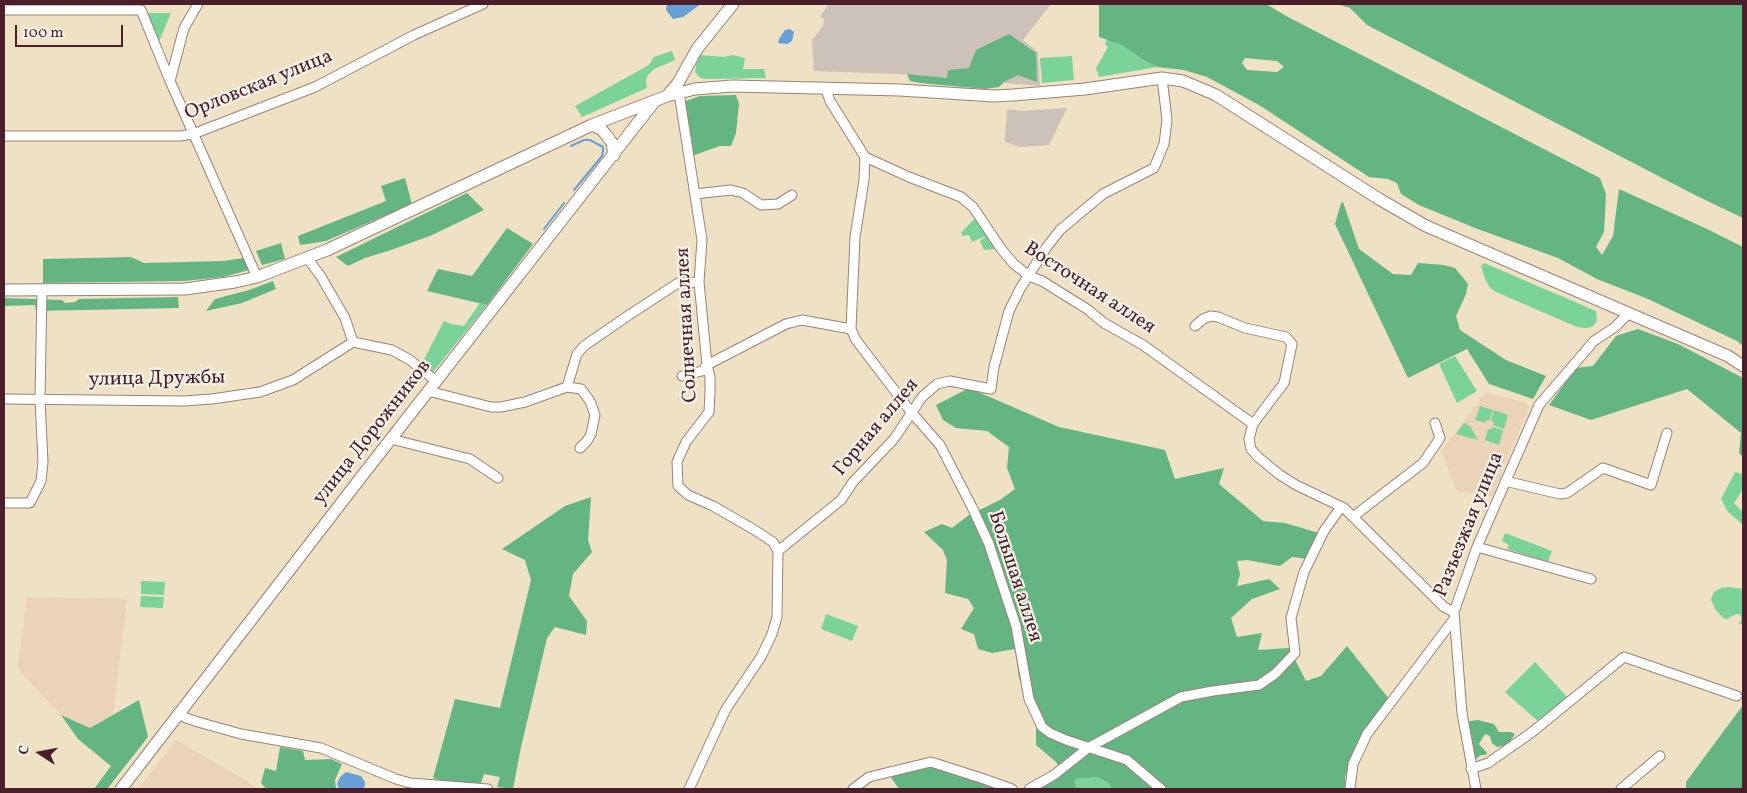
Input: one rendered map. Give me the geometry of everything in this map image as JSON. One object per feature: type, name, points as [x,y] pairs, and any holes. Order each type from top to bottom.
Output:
[{"type":"main road","points":[[667,96],[674,89],[696,49],[733,4]]},
{"type":"main road","points":[[688,66],[685,76],[687,83],[695,89]]},
{"type":"main road","points":[[4,290],[186,289],[257,277],[307,258],[592,125],[667,96],[695,89],[732,86],[1013,95],[1085,89],[1162,78],[1183,81],[1216,95],[1379,199],[1426,226],[1728,356],[1743,366]]},
{"type":"main road","name":"улица Дорожников","points":[[121,789],[428,391],[656,100]]},
{"type":"main road","points":[[592,125],[601,129],[607,136],[612,143],[614,154]]},
{"type":"street","name":"Орловская улица","points":[[4,136],[171,136],[193,134],[315,87],[414,35],[483,4]]},
{"type":"street","points":[[170,81],[184,28],[200,5]]},
{"type":"street","points":[[4,10],[141,10],[193,134],[257,277]]},
{"type":"street","name":"Горная аллея","points":[[778,551],[841,500],[853,482],[894,439],[922,397],[937,384],[950,381],[991,389],[994,367],[1009,311],[1020,289],[1046,248],[1060,230],[1103,194],[1154,168],[1164,144],[1167,120],[1162,78]]},
{"type":"street","points":[[682,376],[702,371],[707,365],[786,324],[802,320],[851,329],[855,237],[864,180],[865,157],[830,101],[826,89]]},
{"type":"street","name":"Солнечная аллея","points":[[679,93],[702,240],[699,282],[707,365],[710,377],[709,412],[686,442],[677,462],[678,486],[688,495],[753,529],[773,542],[778,551]]},
{"type":"street","name":"Восточная аллея","points":[[865,157],[909,177],[961,197],[974,207],[1002,250],[1014,264],[1029,276],[1042,281],[1087,309],[1104,323],[1143,345],[1253,424]]},
{"type":"street","points":[[694,194],[731,190],[743,193],[761,205],[778,204],[792,195]]},
{"type":"street","points":[[307,258],[320,275],[345,318],[353,342],[392,350],[410,360],[436,381]]},
{"type":"street","points":[[567,387],[577,354],[584,346],[678,283],[699,282]]},
{"type":"street","points":[[4,503],[30,503],[41,481],[43,462],[40,399],[42,290]]},
{"type":"street","name":"Разъезжая улица","points":[[1476,789],[1462,714],[1454,615],[1477,547],[1539,405],[1594,342],[1628,314]]},
{"type":"street","points":[[1195,326],[1203,318],[1211,316],[1245,328],[1286,337],[1292,344],[1284,383],[1253,424],[1250,439],[1251,449],[1280,475],[1341,507],[1354,516],[1454,615],[1367,734],[1353,764],[1350,789]]},
{"type":"street","name":"Большая аллея","points":[[851,329],[856,340],[911,412],[940,445],[972,507],[989,544],[1016,626],[1029,698],[1042,727],[1058,737],[1127,760],[1161,789]]},
{"type":"street","name":"улица Дружбы","points":[[4,399],[184,401],[260,392],[293,380],[353,342]]},
{"type":"street","points":[[428,391],[491,407],[501,407],[525,402],[567,387],[581,389],[590,401],[595,415],[591,434],[580,448]]},
{"type":"street","points":[[1354,516],[1423,463],[1440,438],[1435,423]]},
{"type":"street","points":[[1505,481],[1560,494],[1567,493],[1603,468],[1651,485],[1667,433]]},
{"type":"street","points":[[391,439],[470,460],[498,478]]},
{"type":"street","points":[[1029,789],[1054,775],[1088,748],[1181,697],[1259,685],[1275,674],[1295,653],[1290,618],[1304,572],[1324,531],[1341,507]]},
{"type":"street","points":[[1477,547],[1591,579]]},
{"type":"street","points":[[689,789],[726,709],[761,657],[772,634],[777,617],[778,551]]},
{"type":"street","points":[[1471,769],[1488,763],[1531,733],[1624,657],[1737,696]]},
{"type":"street","points":[[178,713],[192,720],[241,734],[321,748],[396,779],[487,789]]},
{"type":"street","points":[[1620,789],[1660,756]]},
{"type":"street","points":[[852,789],[869,777],[931,762],[984,778],[1012,789]]},
{"type":"shaded area","points":[[829,4],[1051,4],[1023,40],[1038,52],[1040,86],[901,74],[814,71],[812,40],[823,26],[824,19],[820,16]]},
{"type":"shaded area","points":[[1067,108],[1049,145],[1020,147],[1005,142],[1007,109],[1022,111]]},
{"type":"shaded area","points":[[1486,392],[1525,403],[1529,407],[1492,496],[1457,491],[1441,451]]},
{"type":"shaded area","points":[[27,597],[127,599],[113,715],[89,728],[61,715],[24,676],[18,666]]},
{"type":"shaded area","points":[[176,740],[250,783],[257,789],[138,789]]},
{"type":"green space","points":[[1099,4],[1266,4],[1600,178],[1606,194],[1604,232],[1596,247],[1602,255],[1613,236],[1619,189],[1743,247],[1743,346],[1737,341],[1648,299],[1597,279],[1558,258],[1475,228],[1419,205],[1401,194],[1397,183],[1388,179],[1369,177],[1259,105],[1207,77],[1184,70],[1157,67],[1122,45],[1099,37]],"holes":[[[1245,58],[1277,61],[1284,67],[1277,72],[1247,70],[1242,63]]]},
{"type":"green space","points":[[1337,4],[1743,4],[1743,218],[1367,25],[1350,8]]},
{"type":"green space","points":[[146,13],[171,13],[158,44]]},
{"type":"green space","points":[[1009,34],[1036,53],[1037,82],[1018,75],[1004,82],[999,87],[985,89],[910,81],[907,74],[947,78],[948,70],[969,68],[976,50]]},
{"type":"green space","points":[[1107,39],[1122,45],[1157,67],[1099,77],[1096,68],[1108,47],[1105,44]]},
{"type":"green space","points":[[672,51],[675,60],[654,69],[648,75],[646,80],[647,88],[582,117],[575,106],[649,65],[654,57]]},
{"type":"green space","points":[[700,55],[724,57],[733,55],[745,58],[743,69],[764,69],[766,78],[704,79],[695,72],[697,59]]},
{"type":"green space","points":[[1072,56],[1074,80],[1042,83],[1040,58]]},
{"type":"green space","points":[[736,95],[739,104],[736,133],[731,146],[720,146],[692,156],[683,102],[700,96]]},
{"type":"green space","points":[[405,178],[412,204],[326,241],[300,245],[298,236],[386,201],[381,186]]},
{"type":"green space","points":[[467,193],[484,210],[430,236],[365,258],[348,266],[336,257]]},
{"type":"green space","points":[[1343,202],[1359,249],[1393,274],[1411,275],[1418,263],[1455,268],[1468,284],[1466,294],[1456,316],[1460,330],[1506,360],[1546,376],[1533,399],[1489,384],[1467,349],[1408,378],[1335,224],[1341,203]]},
{"type":"green space","points":[[977,216],[997,249],[984,250],[980,241],[986,236],[972,242],[969,235],[963,236],[961,233]]},
{"type":"green space","points":[[507,228],[533,244],[487,305],[427,291],[438,269],[472,276]]},
{"type":"green space","points":[[281,243],[285,259],[262,265],[256,251]]},
{"type":"green space","points":[[131,257],[144,263],[223,261],[244,258],[249,270],[223,277],[184,281],[43,283],[43,259]]},
{"type":"green space","points":[[1484,263],[1596,311],[1597,321],[1592,327],[1577,327],[1496,292],[1490,288],[1485,279],[1481,266]]},
{"type":"green space","points":[[273,281],[276,289],[242,303],[206,311],[215,299]]},
{"type":"green space","points":[[178,297],[179,308],[36,311],[35,305],[4,306],[4,298],[62,300],[65,303],[75,302],[79,299]]},
{"type":"green space","points":[[480,303],[487,305],[433,372],[422,363],[444,321],[464,326]]},
{"type":"green space","points":[[1638,329],[1678,344],[1743,378],[1743,457],[1739,453],[1741,433],[1687,389],[1591,420],[1549,405],[1576,368],[1593,366],[1616,336]]},
{"type":"green space","points":[[1455,356],[1477,391],[1457,403],[1439,364]]},
{"type":"green space","points":[[969,388],[1059,427],[1165,450],[1175,479],[1224,468],[1219,484],[1263,521],[1285,523],[1319,533],[1308,559],[1292,557],[1280,566],[1247,560],[1237,561],[1240,574],[1237,586],[1269,579],[1280,589],[1252,599],[1231,618],[1237,637],[1262,633],[1258,650],[1289,648],[1306,681],[1321,676],[1347,646],[1389,699],[1365,733],[1345,777],[1346,789],[1111,789],[1110,784],[1097,777],[1075,779],[1075,786],[1081,789],[1034,789],[1062,772],[1056,762],[1036,745],[1036,724],[1019,678],[1015,649],[992,653],[978,649],[974,634],[961,629],[974,608],[968,599],[945,593],[947,561],[943,550],[924,532],[942,524],[952,528],[969,515],[1000,500],[1015,489],[1007,468],[1009,447],[987,431],[956,428],[943,420],[936,405]]},
{"type":"green space","points":[[1480,406],[1493,410],[1489,421],[1486,420],[1485,423],[1475,420]]},
{"type":"green space","points":[[1494,410],[1508,415],[1504,429],[1493,425],[1494,422],[1491,421]]},
{"type":"green space","points":[[1464,423],[1470,426],[1478,440],[1456,434]]},
{"type":"green space","points":[[1492,427],[1503,430],[1499,445],[1485,440],[1488,429],[1491,430]]},
{"type":"green space","points":[[1735,472],[1743,474],[1743,489],[1734,503],[1743,512],[1743,525],[1728,512],[1721,499]]},
{"type":"green space","points":[[591,497],[588,540],[592,552],[573,574],[569,596],[587,621],[586,635],[555,627],[547,638],[513,789],[497,787],[500,777],[484,774],[480,786],[451,784],[433,778],[455,699],[500,708],[531,580],[525,560],[502,549],[565,506]]},
{"type":"green space","points":[[1505,533],[1552,551],[1548,562],[1507,549],[1509,545],[1502,541]]},
{"type":"green space","points":[[141,581],[165,582],[164,595],[141,594]]},
{"type":"green space","points":[[1728,587],[1743,589],[1743,625],[1738,623],[1741,622],[1739,614],[1728,618],[1729,620],[1723,618],[1715,609],[1711,599],[1714,592]]},
{"type":"green space","points":[[141,596],[164,597],[163,608],[140,607]]},
{"type":"green space","points":[[826,614],[858,626],[852,641],[821,629]]},
{"type":"green space","points":[[1535,662],[1569,699],[1540,723],[1505,692]]},
{"type":"green space","points":[[139,700],[148,737],[107,789],[94,789],[111,766],[78,739],[61,715],[90,728]]},
{"type":"green space","points":[[1743,705],[1743,789],[1686,789],[1686,782]]},
{"type":"green space","points":[[1478,720],[1494,724],[1499,732],[1515,734],[1510,742],[1497,747],[1492,743],[1490,736],[1485,734],[1479,744],[1487,753],[1475,760],[1468,724],[1470,721]]},
{"type":"green space","points":[[280,747],[303,751],[305,760],[331,759],[342,764],[335,780],[336,789],[266,789],[261,783],[265,768],[276,771]]},
{"type":"green space","points":[[933,765],[1001,789],[899,789],[890,776]]},
{"type":"green space","points":[[1097,777],[1110,784],[1111,789],[1081,789],[1075,786],[1074,779]]},
{"type":"water","points":[[667,4],[701,4],[683,17],[673,19],[666,10]]},
{"type":"water","points":[[790,29],[794,32],[792,41],[787,44],[778,43],[785,30]]},
{"type":"water","points":[[346,772],[361,776],[365,786],[362,789],[339,789],[337,784],[340,777]]},
{"type":"waterway","points":[[571,146],[584,140],[590,140],[603,147],[602,156],[574,190]]},
{"type":"waterway","points":[[544,229],[564,203]]}]
